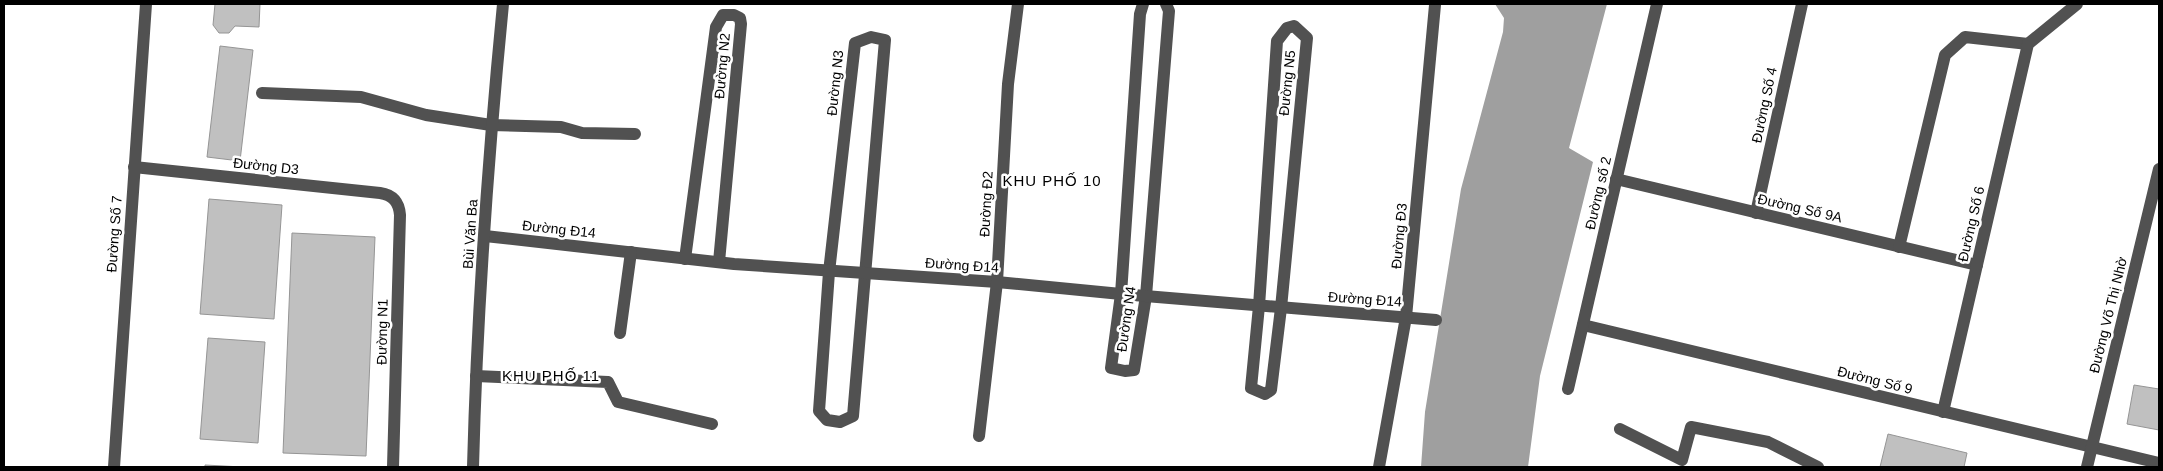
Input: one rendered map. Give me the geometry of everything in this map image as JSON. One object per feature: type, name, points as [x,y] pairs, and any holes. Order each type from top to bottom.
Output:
[{"type":"street","name":"Đường Số 7","points":[[114,467],[146,4]]},
{"type":"street","name":"Bùi Văn Ba","points":[[473,467],[476,376],[491,125],[503,4]]},
{"type":"street","name":"Đường Đ2","points":[[979,436],[997,282],[1008,84],[1018,4]]},
{"type":"street","name":"Đường N4","points":[[1143,4],[1140,14],[1122,294],[1111,368],[1125,371],[1134,370],[1146,296],[1168,11],[1166,4]]},
{"type":"street","name":"Đường số 2","points":[[1568,390],[1657,4]]},
{"type":"street","name":"Đường Số 4","points":[[1756,213],[1802,4]]},
{"type":"street","points":[[1899,247],[1945,54],[1965,37],[2028,44],[2077,4]]},
{"type":"street","name":"Đường Đ3","points":[[1379,467],[1406,317],[1435,6]]},
{"type":"street","name":"Đường N2","points":[[685,258],[716,28],[723,15],[734,15],[740,18],[742,24],[719,262]]},
{"type":"street","name":"Đường N5","points":[[1294,26],[1307,38],[1281,308],[1271,390],[1265,394],[1251,388],[1259,306],[1278,41],[1287,28],[1294,26]]},
{"type":"street","name":"Đường N3","points":[[829,272],[854,43],[871,37],[885,40],[866,274]]},
{"type":"street","name":"Đường Số 6","points":[[1943,412],[2028,44]]},
{"type":"street","points":[[262,93],[361,96],[426,115],[491,125],[561,127],[582,133],[635,134]]},
{"type":"street","name":"Đường D3","points":[[134,167],[380,193],[394,199]]},
{"type":"street","name":"Đường Võ Thị Nhờ","points":[[2087,467],[2159,169]]},
{"type":"street","name":"Đường Số 9A","points":[[1616,180],[1977,265]]},
{"type":"street","name":"Đường N1","points":[[393,467],[400,215],[394,199]]},
{"type":"street","name":"Đường Đ14","points":[[485,236],[719,262],[829,272],[997,282],[1436,320]]},
{"type":"street","points":[[620,333],[631,252]]},
{"type":"street","points":[[829,272],[819,410],[827,420],[840,422],[853,416],[866,274]]},
{"type":"street","name":"Đường Số 9","points":[[1583,325],[2159,464]]},
{"type":"street","points":[[476,376],[608,382],[618,402],[712,424]]},
{"type":"street","points":[[1620,429],[1682,460],[1691,427],[1768,442],[1818,467]]},
{"type":"shaded area","points":[[1495,4],[1607,4],[1569,148],[1593,162],[1540,376],[1528,467],[1421,467],[1425,412],[1461,189],[1503,32],[1504,18]]},
{"type":"building","points":[[215,4],[260,4],[259,27],[235,26],[229,33],[219,33],[213,25]]},
{"type":"building","points":[[220,46],[253,50],[240,161],[207,157]]},
{"type":"building","points":[[209,199],[282,205],[274,319],[200,314]]},
{"type":"building","points":[[292,233],[375,237],[366,456],[283,453]]},
{"type":"building","points":[[208,338],[265,342],[258,443],[200,439]]},
{"type":"building","points":[[2134,385],[2159,389],[2159,430],[2127,424]]},
{"type":"building","points":[[1888,434],[1967,453],[1964,467],[1880,467]]},
{"type":"building","points":[[205,465],[242,467],[205,467]]},
{"type":"district","name":"KHU PHỐ 10","points":[[1052,180]]},
{"type":"district","name":"KHU PHỐ 11","points":[[551,375]]}]
